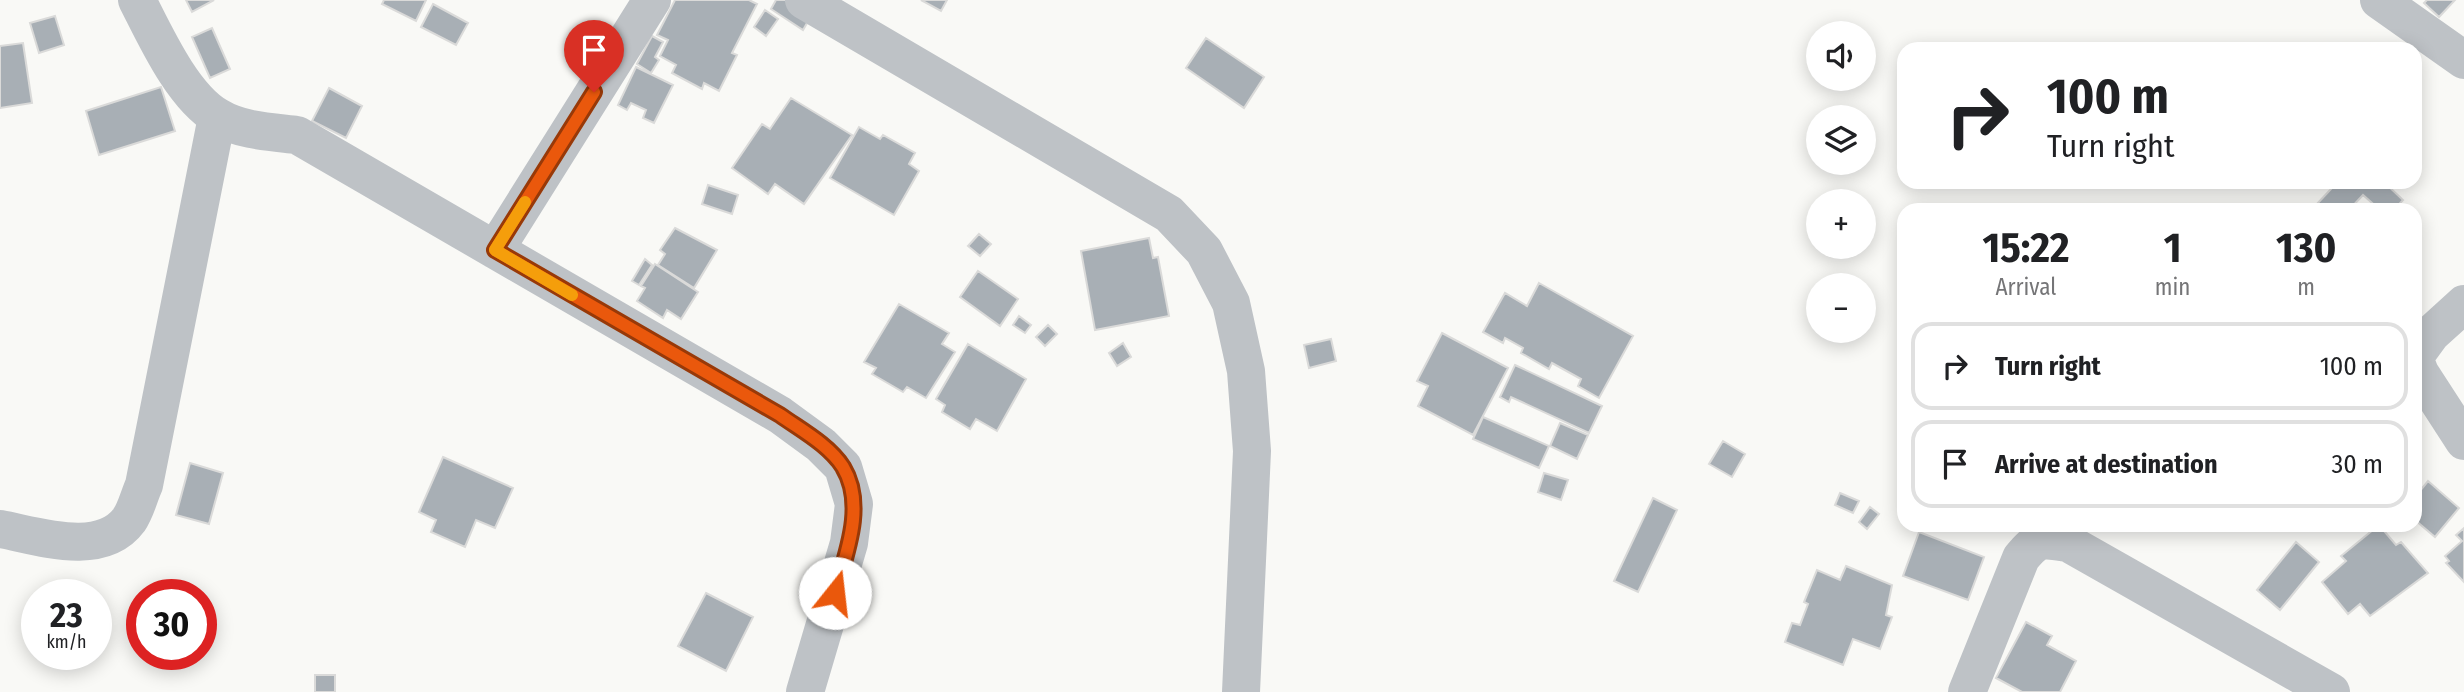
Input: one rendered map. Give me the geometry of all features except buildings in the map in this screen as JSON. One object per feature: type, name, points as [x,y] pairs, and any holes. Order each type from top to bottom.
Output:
[{"type":"street","points":[[137,0],[164,53],[194,95],[217,117],[257,131],[298,135],[780,415],[821,444],[843,467],[855,504],[849,543],[805,692]]},
{"type":"street","points":[[495,250],[652,0]]},
{"type":"street","points":[[804,0],[1169,214],[1204,251],[1231,303],[1246,371],[1252,451],[1241,692]]},
{"type":"street","points":[[2379,0],[2464,60]]},
{"type":"street","points":[[0,529],[72,541],[94,540],[113,535],[129,520],[144,485],[217,117]]},
{"type":"street","points":[[2422,348],[2431,334],[2464,304]]},
{"type":"street","points":[[2422,376],[2464,441]]},
{"type":"street","points":[[1967,692],[2021,558],[2033,543],[2044,540],[2068,543],[2331,692]]},
{"type":"slow traffic","points":[[525,202],[495,250],[572,295]]},
{"type":"route","points":[[594,92],[495,250],[780,415],[821,444],[843,467],[855,504],[849,543],[835,593]]}]
